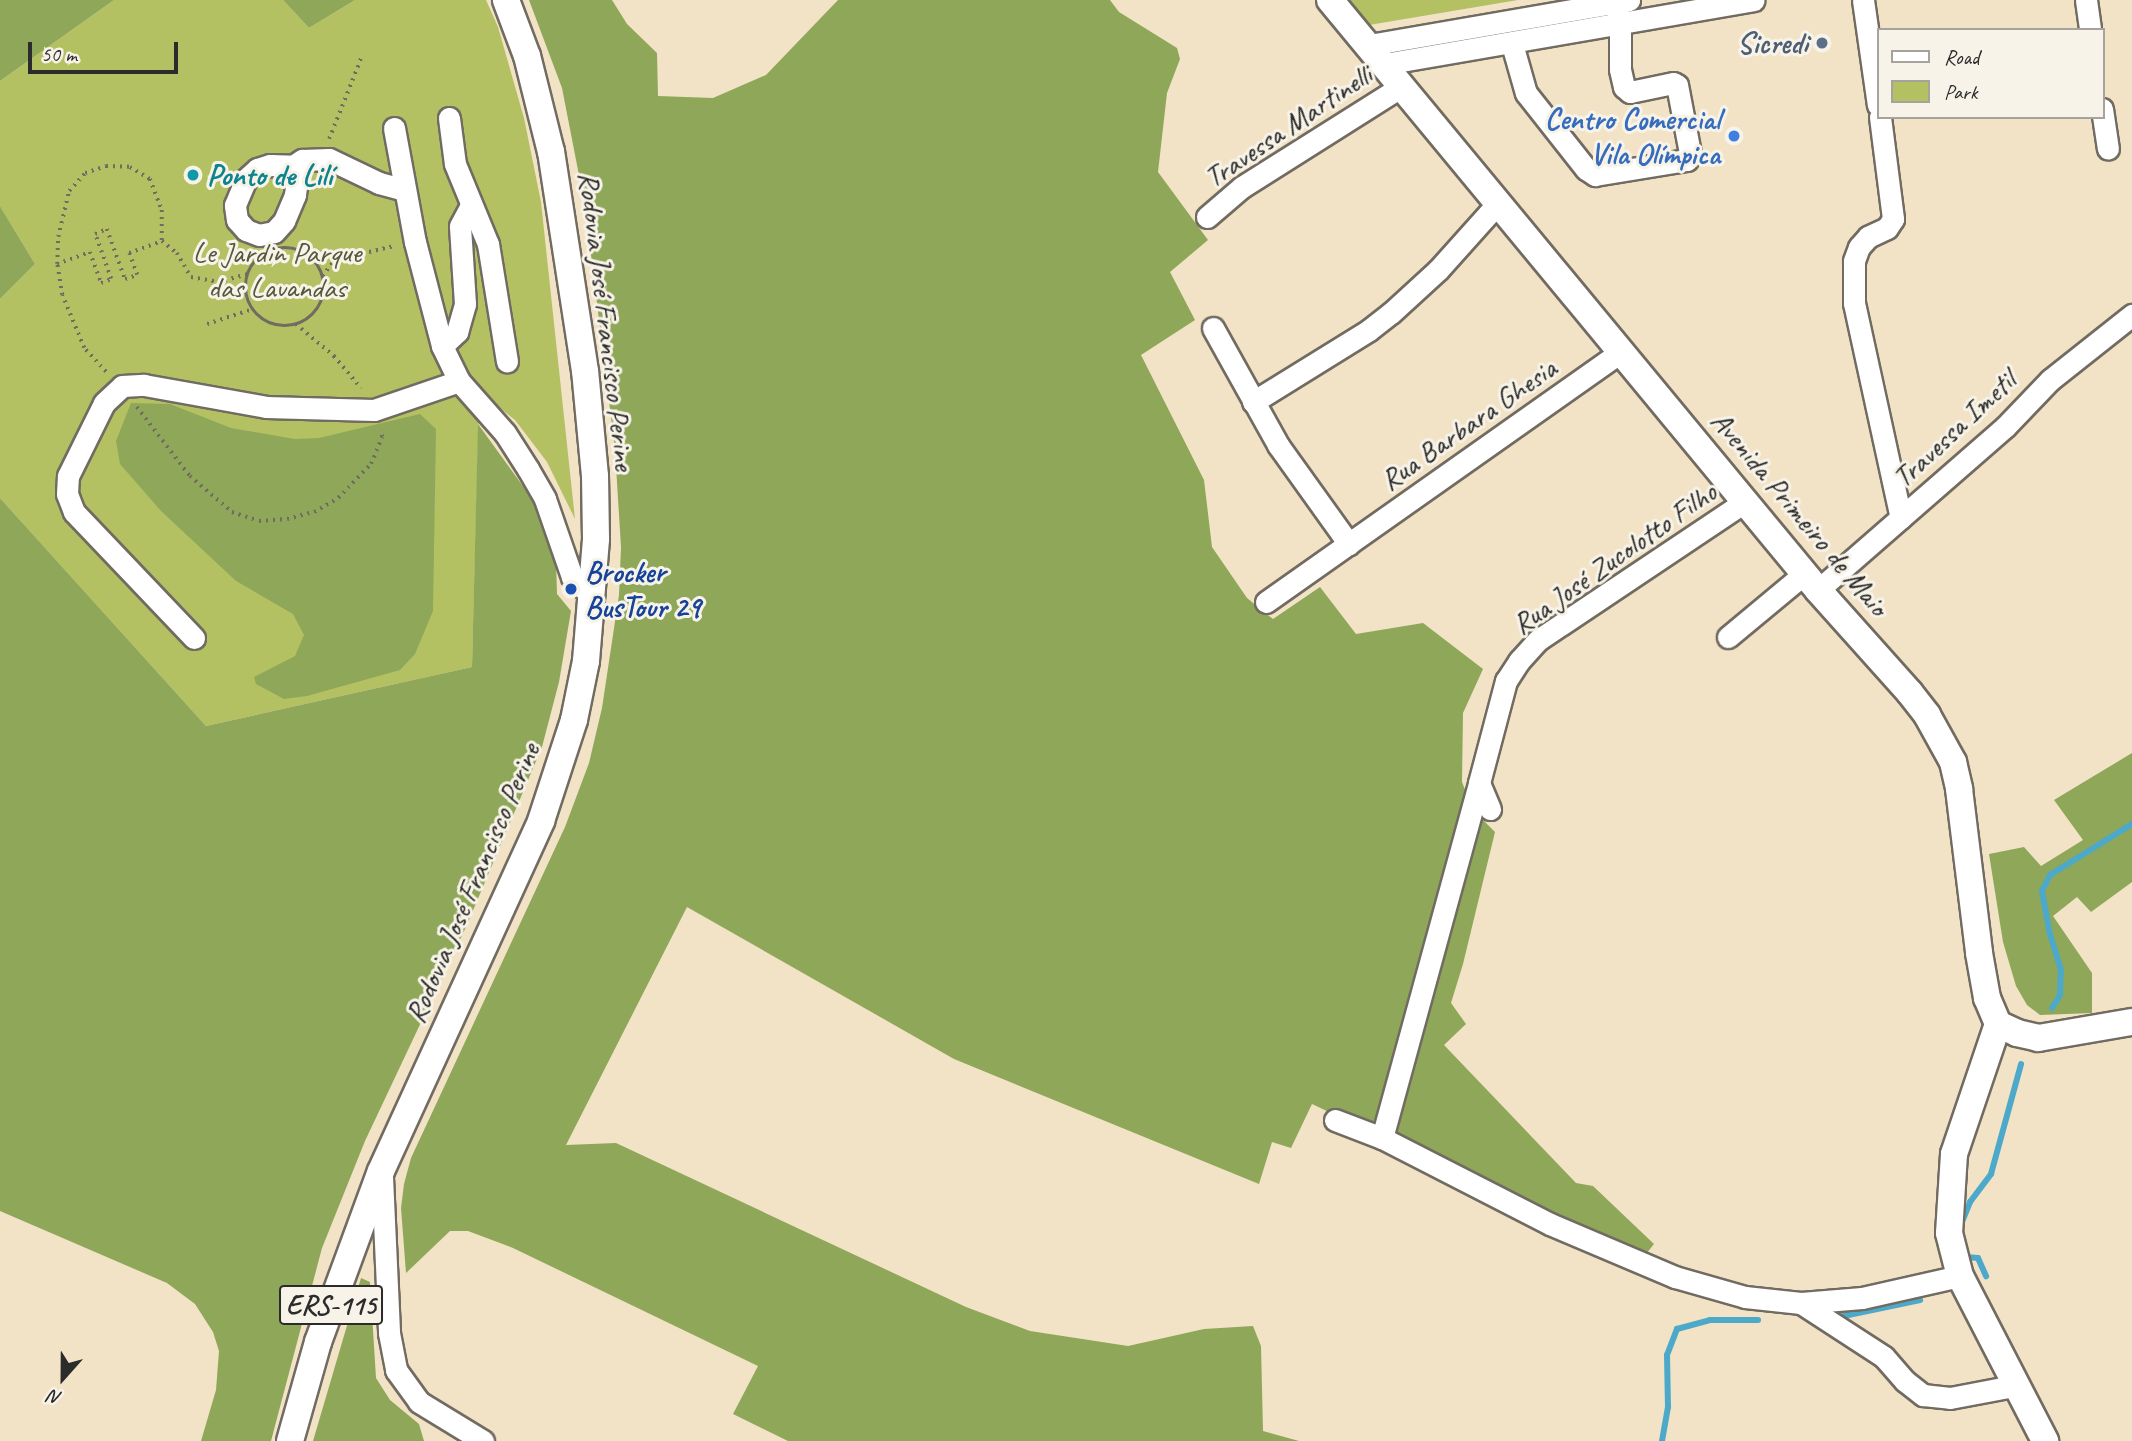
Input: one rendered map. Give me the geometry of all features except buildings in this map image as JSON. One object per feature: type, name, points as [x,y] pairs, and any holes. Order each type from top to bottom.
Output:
[{"type":"main road","name":"Rodovia José Francisco Perine","points":[[290,1441],[318,1342],[381,1171],[541,821],[574,720],[586,661],[593,597],[595,476],[585,371],[548,139],[527,56],[506,0]]},
{"type":"main road","name":"Avenida Primeiro de Maio","points":[[1330,0],[1812,581],[1910,692],[1953,762],[1959,789],[1983,976],[1987,998],[1998,1024]]},
{"type":"main road","points":[[2045,1441],[1960,1276],[1949,1233],[1954,1154],[1998,1024],[2017,1033],[2038,1038],[2132,1021]]},
{"type":"street","points":[[1442,44],[1514,50],[1619,31],[1754,0]]},
{"type":"street","points":[[1863,0],[1876,91]]},
{"type":"street","points":[[2086,0],[2090,28]]},
{"type":"street","points":[[1377,55],[1442,44],[1624,1],[1619,31],[1620,69],[1627,91],[1677,85],[1690,153],[1687,160],[1595,175],[1586,169],[1526,93],[1514,50]]},
{"type":"street","name":"Travessa Martinelli","points":[[1207,217],[1242,187],[1402,86]]},
{"type":"street","points":[[449,117],[455,164],[488,244],[507,361]]},
{"type":"street","points":[[1880,119],[1893,219],[1887,228],[1868,237],[1858,247],[1854,261],[1854,291],[1901,517]]},
{"type":"street","points":[[2104,119],[2108,149]]},
{"type":"street","points":[[394,128],[415,242],[442,346],[459,381],[505,433],[534,479],[549,509],[572,577],[593,597]]},
{"type":"street","points":[[293,166],[302,160],[329,159],[379,183],[405,190]]},
{"type":"street","points":[[1253,402],[1369,330],[1391,313],[1424,284],[1497,204]]},
{"type":"street","points":[[442,346],[457,332],[465,304],[460,226],[471,205]]},
{"type":"street","name":"Travessa Imetil","points":[[1728,637],[1901,517],[2005,427],[2050,380],[2132,315]]},
{"type":"street","points":[[1213,328],[1253,402],[1291,464],[1349,544]]},
{"type":"street","name":"Rua Barbara Ghesia","points":[[1266,601],[1621,352]]},
{"type":"street","points":[[194,638],[74,512],[66,494],[68,476],[104,403],[122,386],[144,385],[266,407],[374,410],[459,381]]},
{"type":"street","name":"Rua José Zucolotto Filho","points":[[1382,1138],[1506,681],[1538,640],[1746,501]]},
{"type":"street","points":[[1479,783],[1490,809]]},
{"type":"street","points":[[1335,1120],[1382,1138],[1550,1224],[1675,1277],[1745,1297],[1801,1303],[1862,1298],[1960,1276]]},
{"type":"street","points":[[381,1171],[389,1333],[397,1370],[419,1402],[483,1441]]},
{"type":"street","points":[[1801,1303],[1884,1357],[1923,1395],[1950,1398],[2018,1385]]},
{"type":"path","points":[[329,159],[327,145],[361,58]]},
{"type":"path","points":[[162,241],[162,210],[150,179],[130,167],[106,166],[85,173],[69,191],[58,237],[57,264],[62,296],[84,348],[122,386],[190,476],[232,512],[259,521],[287,519],[314,512],[353,485],[371,464],[382,437],[374,410]]},
{"type":"path","points":[[57,264],[90,253],[101,283],[111,279],[95,234],[107,229],[125,279],[137,275],[129,253],[162,241]]},
{"type":"path","points":[[162,241],[177,253],[191,276],[218,282],[248,274]]},
{"type":"path","points":[[322,276],[335,260],[415,242]]},
{"type":"path","points":[[286,248],[309,256],[322,276],[322,300],[316,311],[296,324],[272,324],[253,309],[246,286],[248,274],[263,255],[286,248]]},
{"type":"path","points":[[207,324],[253,309]]},
{"type":"path","points":[[296,324],[334,356],[358,384]]},
{"type":"green space","points":[[0,0],[114,0],[0,81]]},
{"type":"green space","name":"Le Jardin Parque das Lavandas","points":[[114,0],[283,0],[309,28],[355,0],[486,0],[498,27],[524,118],[541,202],[575,519],[547,462],[515,420],[490,400],[479,405],[472,667],[206,726],[0,498],[0,299],[35,264],[0,206],[0,81]]},
{"type":"green space","points":[[283,0],[355,0],[309,28]]},
{"type":"green space","points":[[529,0],[612,0],[627,24],[657,53],[658,96],[713,98],[766,75],[838,0],[1110,0],[1119,12],[1177,48],[1180,59],[1167,93],[1158,172],[1208,240],[1170,272],[1195,320],[1141,355],[1204,480],[1212,547],[1247,598],[1273,619],[1320,587],[1356,634],[1423,623],[1483,669],[1463,713],[1462,782],[1473,810],[1495,832],[1451,1003],[1466,1024],[1444,1045],[1576,1183],[1593,1186],[1654,1244],[1646,1254],[1572,1226],[1312,1104],[1291,1148],[1272,1142],[1259,1184],[954,1059],[687,907],[566,1145],[616,1143],[966,1307],[1030,1331],[1128,1346],[1204,1329],[1253,1326],[1261,1346],[1263,1431],[1299,1441],[788,1441],[733,1414],[758,1366],[513,1248],[468,1231],[450,1231],[406,1273],[401,1208],[411,1158],[565,827],[589,763],[602,708],[619,595],[621,547],[615,450],[585,206],[562,88]]},
{"type":"green space","points":[[1348,0],[1518,0],[1369,25]]},
{"type":"green space","points":[[0,206],[35,264],[0,299]]},
{"type":"green space","points":[[131,403],[170,404],[231,428],[295,439],[319,438],[420,414],[436,429],[433,611],[415,654],[400,670],[307,696],[284,699],[256,684],[254,677],[295,656],[304,635],[293,614],[236,581],[161,511],[120,464],[116,441]]},
{"type":"green space","points":[[478,424],[536,504],[556,562],[557,594],[571,611],[559,682],[542,747],[466,927],[365,1141],[322,1248],[271,1441],[201,1441],[216,1390],[219,1351],[213,1332],[195,1304],[167,1283],[0,1211],[0,498],[206,726],[472,667]]},
{"type":"green space","points":[[2132,753],[2132,882],[2091,912],[2077,897],[2053,916],[2092,973],[2092,1013],[2040,1015],[2027,1005],[2016,986],[2003,942],[1989,854],[2024,847],[2041,866],[2083,840],[2054,800]]},
{"type":"green space","points":[[361,1278],[370,1282],[376,1378],[390,1400],[419,1424],[424,1441],[313,1441]]},
{"type":"waterway","points":[[2052,1008],[2060,995],[2061,970],[2050,935],[2042,891],[2050,875],[2132,824]]},
{"type":"waterway","points":[[1960,1227],[1970,1202],[1991,1174],[2021,1064]]},
{"type":"waterway","points":[[1963,1253],[1966,1257],[1978,1258],[1986,1276]]},
{"type":"waterway","points":[[1834,1318],[1920,1300]]},
{"type":"waterway","points":[[1662,1441],[1668,1407],[1667,1355],[1677,1329],[1710,1320],[1758,1320]]},
{"type":"place","name":"Sicredi","points":[[1822,43]]},
{"type":"place","name":"Centro Comercial Vila Olímpica","points":[[1734,136]]},
{"type":"place","name":"Ponto de Lilí","points":[[193,175]]},
{"type":"place","name":"Brocker BusTour 29","points":[[571,589]]}]
